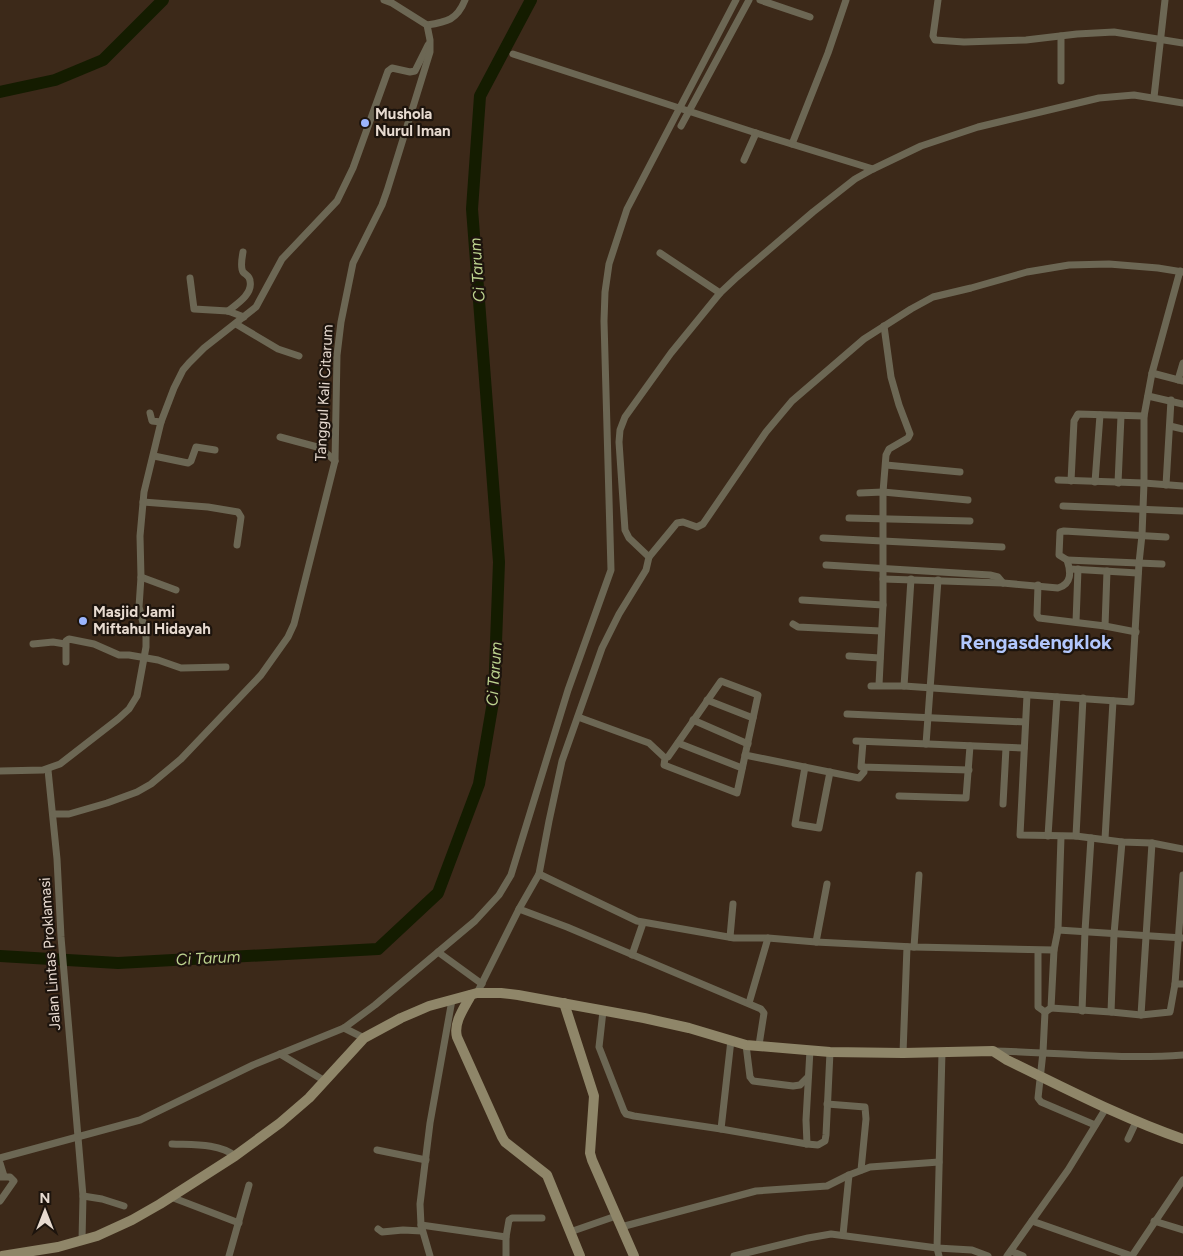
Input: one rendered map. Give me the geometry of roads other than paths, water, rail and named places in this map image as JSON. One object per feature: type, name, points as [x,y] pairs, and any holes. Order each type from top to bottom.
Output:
[{"type":"street","points":[[384,0],[427,24],[458,15],[466,0]]},
{"type":"street","points":[[0,1158],[152,1115],[207,1086],[344,1028],[438,952],[482,914],[499,895],[511,875],[568,690],[612,565],[604,321],[605,292],[609,264],[628,209],[679,107],[736,0]]},
{"type":"street","points":[[681,126],[749,0]]},
{"type":"street","points":[[760,0],[810,16]]},
{"type":"street","points":[[792,144],[828,53],[846,0]]},
{"type":"street","points":[[938,0],[933,36],[935,40],[964,42],[1026,40],[1093,32],[1114,32],[1183,43]]},
{"type":"street","points":[[1154,98],[1165,0]]},
{"type":"street","name":"Tanggul Kali Citarum","points":[[52,814],[70,814],[107,803],[137,792],[151,784],[181,759],[266,669],[280,650],[294,624],[335,461],[337,355],[350,273],[353,263],[382,205],[430,52],[427,24]]},
{"type":"street","points":[[1061,36],[1061,81]]},
{"type":"street","points":[[0,771],[46,770],[60,764],[129,709],[139,690],[145,657],[146,634],[139,607],[141,577],[140,536],[143,502],[161,422],[174,388],[183,370],[204,348],[256,307],[286,253],[337,201],[352,168],[388,71],[392,68],[410,72],[415,71],[430,40]]},
{"type":"street","points":[[513,54],[873,169]]},
{"type":"street","points":[[649,557],[630,538],[625,530],[620,448],[622,423],[671,353],[720,293],[813,212],[855,179],[873,169],[922,146],[978,127],[1100,98],[1134,95],[1183,103]]},
{"type":"street","points":[[744,160],[756,133]]},
{"type":"street","points":[[228,311],[241,302],[250,288],[250,280],[242,271],[241,266],[243,252]]},
{"type":"street","points":[[660,253],[720,293]]},
{"type":"street","points":[[580,1256],[547,1175],[505,1142],[502,1137],[457,1037],[457,1022],[477,991],[518,909],[540,874],[562,761],[602,648],[619,614],[646,570],[649,557],[677,523],[682,522],[697,527],[701,526],[755,447],[782,412],[844,356],[884,326],[933,297],[1027,272],[1088,264],[1181,271],[1152,373],[1144,416],[1142,535],[1138,563],[1131,702],[904,686],[875,686],[880,658],[883,605],[882,541],[886,455],[890,449],[908,438],[910,434],[899,406],[891,376],[884,326]]},
{"type":"street","points":[[190,278],[194,309],[228,311],[244,317]]},
{"type":"street","points":[[236,324],[278,348],[299,356]]},
{"type":"street","points":[[1152,373],[1181,380],[1183,363]]},
{"type":"street","points":[[1148,396],[1183,404]]},
{"type":"street","points":[[1166,485],[1171,400]]},
{"type":"street","points":[[150,413],[152,421],[161,422]]},
{"type":"street","points":[[1071,481],[1075,417],[1078,414],[1144,416]]},
{"type":"street","points":[[1095,482],[1100,415]]},
{"type":"street","points":[[1118,482],[1121,416]]},
{"type":"street","points":[[1170,426],[1183,429]]},
{"type":"street","points":[[280,437],[321,448],[335,461]]},
{"type":"street","points":[[154,456],[188,463],[191,461],[196,447],[215,450]]},
{"type":"street","points":[[886,465],[960,472]]},
{"type":"street","points":[[1058,480],[1183,486]]},
{"type":"street","points":[[860,493],[883,492],[968,500]]},
{"type":"street","points":[[143,502],[208,507],[238,512],[242,517],[237,545]]},
{"type":"street","points":[[1063,506],[1183,511]]},
{"type":"street","points":[[849,518],[970,521]]},
{"type":"street","points":[[1162,564],[1067,560],[1059,555],[1059,536],[1060,532],[1064,531],[1166,537]]},
{"type":"street","points":[[823,538],[1002,548]]},
{"type":"street","points":[[883,578],[1038,585],[1058,588],[1064,586],[1069,581],[1070,569],[1067,560]]},
{"type":"street","points":[[826,565],[990,575],[998,577],[1003,583]]},
{"type":"street","points":[[1070,569],[1138,573]]},
{"type":"street","points":[[1076,622],[1078,569]]},
{"type":"street","points":[[1105,626],[1107,571]]},
{"type":"street","points":[[141,577],[176,590]]},
{"type":"street","points":[[904,686],[911,579]]},
{"type":"street","points":[[926,744],[938,580]]},
{"type":"street","points":[[1038,585],[1037,615],[1039,618],[1105,626],[1136,632]]},
{"type":"street","points":[[802,600],[883,605]]},
{"type":"street","points":[[793,624],[798,627],[881,631]]},
{"type":"street","points":[[66,662],[65,644],[69,639],[94,644],[119,655],[145,657],[181,668],[226,667]]},
{"type":"street","points":[[33,644],[53,642],[65,644]]},
{"type":"street","points":[[848,656],[880,658]]},
{"type":"street","points":[[722,682],[758,695],[737,793],[664,765],[665,758],[668,757],[707,700],[722,682]]},
{"type":"street","points":[[1027,695],[1020,835],[1076,836],[1122,842],[1152,843],[1183,849]]},
{"type":"street","points":[[1048,836],[1057,697]]},
{"type":"street","points":[[1076,836],[1083,698]]},
{"type":"street","points":[[707,700],[753,718]]},
{"type":"street","points":[[1105,839],[1112,701]]},
{"type":"street","points":[[847,714],[1026,722]]},
{"type":"street","points":[[578,717],[649,743],[665,758]]},
{"type":"street","points":[[693,720],[748,744]]},
{"type":"street","points":[[970,770],[861,767],[859,741],[1024,748]]},
{"type":"street","points":[[678,743],[742,768]]},
{"type":"street","points":[[899,796],[966,798],[970,770],[970,746]]},
{"type":"street","points":[[1003,804],[1006,748]]},
{"type":"street","points":[[746,755],[859,778],[864,772],[864,767]]},
{"type":"street","points":[[805,767],[795,824],[819,828],[830,772]]},
{"type":"street","name":"Jalan Lintas Proklamasi","points":[[46,770],[59,885],[60,936],[83,1196],[82,1240]]},
{"type":"street","points":[[1061,837],[1058,930],[1054,950],[1038,1098],[1040,1101],[1095,1125]]},
{"type":"street","points":[[1082,1011],[1091,838]]},
{"type":"street","points":[[1112,1012],[1114,934],[1122,842]]},
{"type":"street","points":[[1142,1015],[1152,843]]},
{"type":"street","points":[[540,874],[628,918],[643,923],[730,937],[911,947],[1054,950]]},
{"type":"street","points":[[903,1053],[911,947],[919,875]]},
{"type":"street","points":[[1038,951],[1038,1007],[1048,1010],[1142,1015],[1170,1012],[1181,938],[1183,876]]},
{"type":"street","points":[[816,942],[827,884]]},
{"type":"street","points":[[730,937],[733,904]]},
{"type":"street","points":[[518,909],[749,1003],[763,1011],[759,1046]]},
{"type":"street","points":[[632,954],[643,923]]},
{"type":"street","points":[[1058,930],[1181,938]]},
{"type":"street","points":[[749,1003],[768,938]]},
{"type":"street","points":[[438,952],[477,991]]},
{"type":"street","points":[[1174,984],[1183,984]]},
{"type":"street","points":[[2,1256],[58,1251],[111,1230],[171,1198],[235,1156],[298,1108],[364,1038],[406,1015],[477,991],[510,994],[644,1018],[746,1045],[830,1052],[993,1051],[1151,1058],[1183,1055]]},
{"type":"street","points":[[430,1256],[421,1228],[420,1204],[430,1123],[452,1000]]},
{"type":"street","points":[[564,1003],[594,1096],[590,1153],[634,1256]]},
{"type":"street","points":[[603,1011],[599,1047],[626,1114],[818,1145],[825,1141],[830,1052]]},
{"type":"street","points":[[344,1028],[364,1038]]},
{"type":"street","points":[[721,1129],[731,1040]]},
{"type":"street","points":[[746,1045],[750,1077],[753,1081],[793,1086],[800,1085],[808,1077]]},
{"type":"street","points":[[807,1144],[810,1050]]},
{"type":"street","points":[[993,1051],[1136,1122],[1183,1139]]},
{"type":"street","points":[[939,1256],[937,1248],[942,1052]]},
{"type":"street","points":[[280,1054],[325,1081]]},
{"type":"street","points":[[827,1104],[865,1107],[866,1119],[861,1170]]},
{"type":"street","points":[[1023,1256],[1009,1254],[1068,1170],[1106,1108]]},
{"type":"street","points":[[1128,1138],[1136,1122]]},
{"type":"street","points":[[172,1144],[224,1150],[235,1156]]},
{"type":"street","points":[[377,1150],[426,1160]]},
{"type":"street","points":[[621,1227],[756,1191],[827,1186],[848,1175],[870,1167],[939,1162]]},
{"type":"street","points":[[0,1163],[2,1177],[12,1178],[14,1182],[0,1201]]},
{"type":"street","points":[[843,1235],[848,1175]]},
{"type":"street","points":[[1032,1221],[1132,1256],[1154,1221],[1182,1184]]},
{"type":"street","points":[[229,1256],[249,1185]]},
{"type":"street","points":[[83,1196],[102,1199],[124,1206]]},
{"type":"street","points":[[171,1198],[239,1223]]},
{"type":"street","points":[[570,1232],[616,1216]]},
{"type":"street","points":[[506,1256],[508,1220],[511,1218],[542,1218]]},
{"type":"street","points":[[1154,1221],[1183,1230]]},
{"type":"street","points":[[378,1230],[382,1232],[421,1228],[506,1237]]},
{"type":"street","points":[[734,1256],[831,1234],[937,1248],[972,1250],[988,1256]]},
{"type":"waterway","name":"Ci Tarum","points":[[0,92],[55,80],[103,60],[163,0]]},
{"type":"waterway","name":"Ci Tarum","points":[[0,956],[118,963],[378,949],[438,893],[479,784],[494,696],[499,562],[472,209],[480,96],[531,0]]},
{"type":"place","name":"Mushola Nurul Iman","points":[[365,123]]},
{"type":"place","name":"Masjid Jami Miftahul Hidayah","points":[[83,621]]},
{"type":"district","name":"Rengasdengklok","points":[[1036,642]]}]
